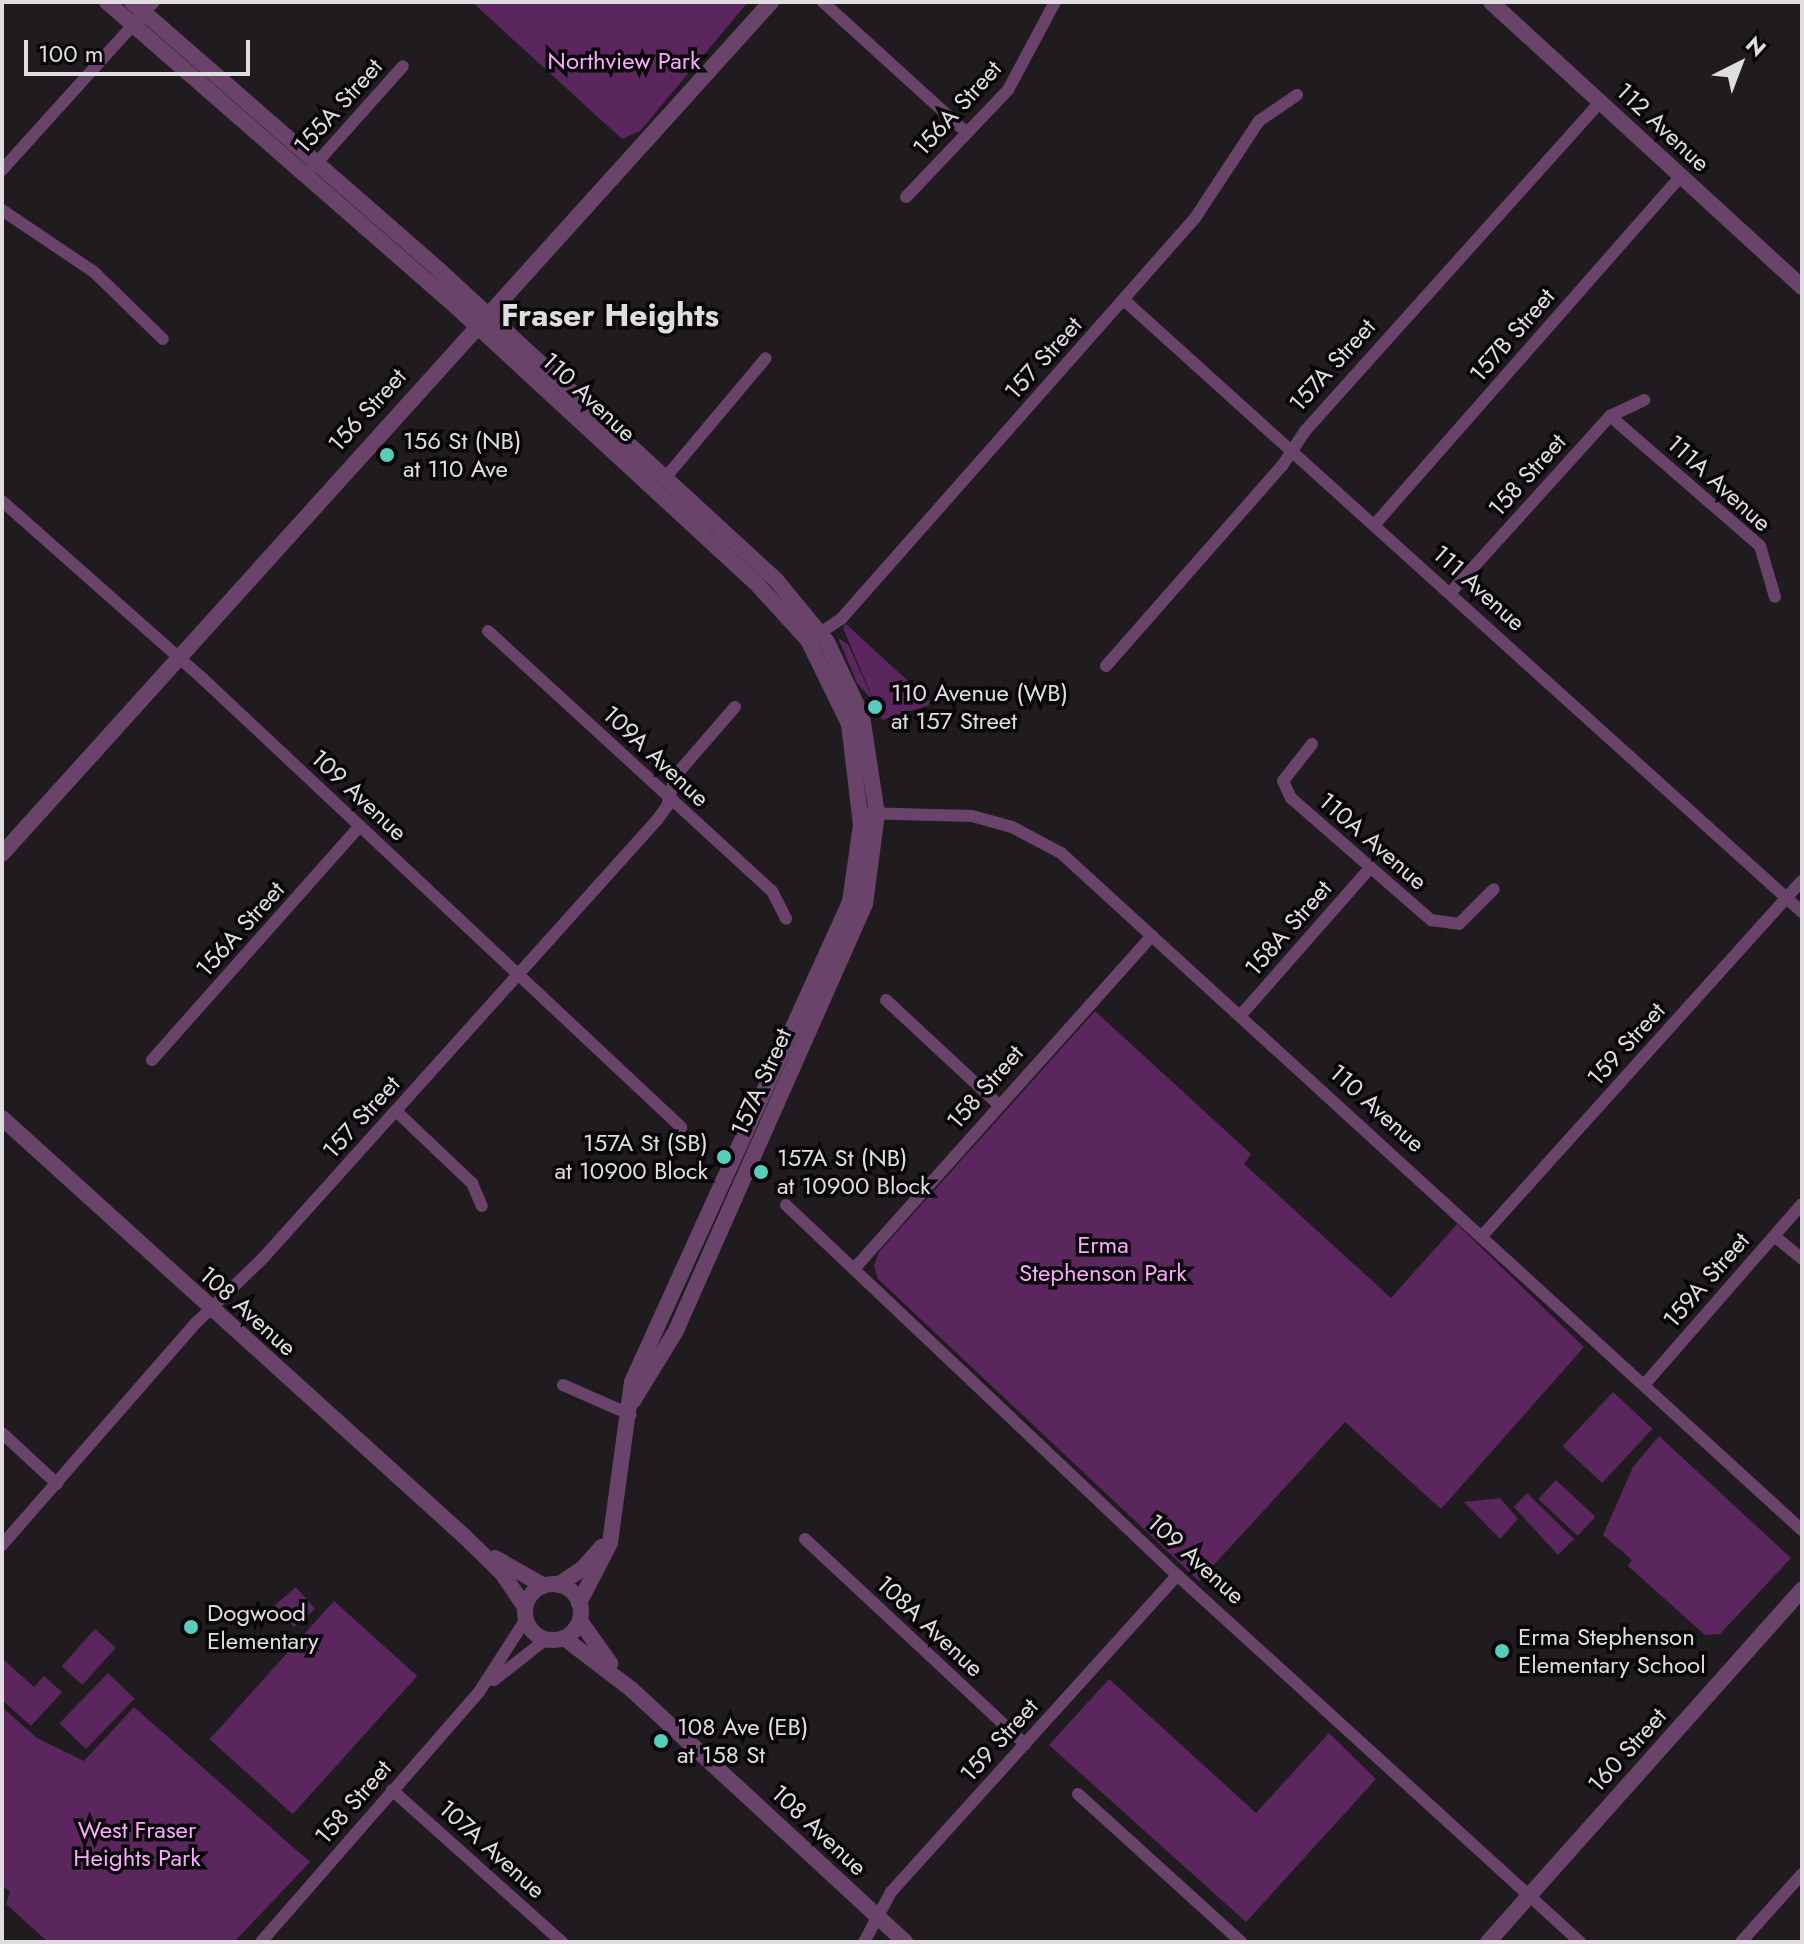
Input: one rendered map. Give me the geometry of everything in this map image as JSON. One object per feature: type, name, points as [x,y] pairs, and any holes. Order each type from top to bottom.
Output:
[{"type":"street","name":"110 Avenue","points":[[107,2],[141,10],[311,169],[666,477],[777,581],[815,636],[862,716],[869,813],[972,816],[1012,827],[1061,853],[1802,1530]]},
{"type":"street","name":"156 Street","points":[[2,854],[481,319],[771,2]]},
{"type":"street","points":[[823,2],[966,132]]},
{"type":"street","name":"156A Street","points":[[906,197],[1017,78],[1055,2]]},
{"type":"street","name":"112 Avenue","points":[[1491,2],[1802,287]]},
{"type":"street","points":[[2,170],[141,10]]},
{"type":"street","name":"155A Street","points":[[311,169],[403,66]]},
{"type":"street","name":"157 Street","points":[[815,636],[841,619],[1195,218],[1259,121],[1297,95]]},
{"type":"street","name":"157A Street","points":[[1106,666],[1293,448],[1600,102]]},
{"type":"street","name":"157B Street","points":[[1376,523],[1681,176]]},
{"type":"street","points":[[2,210],[94,272],[163,339]]},
{"type":"street","name":"111 Avenue","points":[[1124,300],[1293,448],[1802,912]]},
{"type":"street","name":"110 Avenue","points":[[481,319],[582,423],[815,636]]},
{"type":"street","points":[[582,423],[594,423],[653,476],[666,477],[766,358]]},
{"type":"street","name":"158 Street","points":[[1451,592],[1610,416],[1644,400]]},
{"type":"street","name":"111A Avenue","points":[[1610,416],[1760,546],[1775,597]]},
{"type":"street","name":"109 Avenue","points":[[2,501],[178,656],[681,1127]]},
{"type":"street","name":"109A Avenue","points":[[488,631],[772,891],[786,919]]},
{"type":"street","name":"157 Street","points":[[2,1545],[210,1308],[264,1257],[518,975],[670,799],[676,775],[735,707]]},
{"type":"street","name":"110A Avenue","points":[[1312,744],[1283,781],[1291,798],[1370,868],[1443,925],[1459,924],[1494,889]]},
{"type":"street","name":"157A Street","points":[[579,1603],[608,1551],[616,1472],[632,1408],[677,1329],[853,937],[872,877],[869,813]]},
{"type":"street","name":"156A Street","points":[[152,1060],[360,826]]},
{"type":"street","name":"158A Street","points":[[1240,1016],[1370,868]]},
{"type":"street","name":"159 Street","points":[[1482,1236],[1802,881]]},
{"type":"street","name":"158 Street","points":[[854,1269],[998,1104],[1152,936]]},
{"type":"street","points":[[886,1000],[998,1104]]},
{"type":"street","points":[[396,1111],[472,1183],[482,1206]]},
{"type":"street","name":"108 Avenue","points":[[2,1118],[464,1536],[502,1573],[526,1613]]},
{"type":"street","name":"159A Street","points":[[1644,1385],[1802,1204]]},
{"type":"street","name":"109 Avenue","points":[[786,1205],[1177,1575],[1527,1898],[1580,1942]]},
{"type":"street","points":[[1774,1236],[1802,1259]]},
{"type":"street","points":[[563,1385],[632,1408]]},
{"type":"street","points":[[2,1433],[57,1484]]},
{"type":"street","name":"157A Street","points":[[551,1585],[596,1555],[613,1523]]},
{"type":"street","name":"108 Avenue","points":[[464,1536],[551,1585]]},
{"type":"street","name":"108A Avenue","points":[[805,1539],[1025,1744]]},
{"type":"street","name":"159 Street","points":[[864,1942],[891,1892],[1177,1575]]},
{"type":"street","points":[[551,1585],[579,1603],[580,1621],[564,1638],[545,1640],[526,1613],[532,1594],[551,1585]]},
{"type":"street","name":"160 Street","points":[[1488,1942],[1802,1590]]},
{"type":"street","name":"158 Street","points":[[479,1692],[526,1613]]},
{"type":"street","name":"108 Avenue","points":[[580,1621],[631,1689]]},
{"type":"street","name":"108 Avenue","points":[[564,1638],[631,1689],[905,1942]]},
{"type":"street","name":"158 Street","points":[[261,1942],[479,1692],[545,1640]]},
{"type":"street","name":"107A Avenue","points":[[392,1790],[562,1942]]},
{"type":"street","points":[[1078,1794],[1241,1942]]},
{"type":"street","points":[[1741,1942],[1802,1874]]},
{"type":"green space","name":"Northview Park","points":[[472,2],[748,2],[640,131],[622,139]]},
{"type":"green space","points":[[846,624],[933,704],[882,720],[843,628]]},
{"type":"green space","points":[[838,638],[848,644],[874,702],[857,683]]},
{"type":"green space","name":"Erma Stephenson Park","points":[[1095,1011],[1251,1154],[1244,1164],[1391,1298],[1457,1224],[1584,1347],[1441,1509],[1345,1422],[1199,1581],[878,1279],[874,1266],[879,1252]]},
{"type":"green space","points":[[1613,1392],[1652,1429],[1602,1483],[1563,1446]]},
{"type":"green space","points":[[1659,1436],[1791,1558],[1720,1634],[1705,1635],[1628,1566],[1632,1560],[1603,1535],[1633,1467]]},
{"type":"green space","points":[[1556,1480],[1595,1517],[1578,1536],[1538,1499]]},
{"type":"green space","points":[[1527,1493],[1574,1539],[1558,1555],[1514,1507]]},
{"type":"green space","points":[[1500,1498],[1518,1519],[1500,1539],[1464,1502]]},
{"type":"green space","points":[[296,1587],[315,1609],[294,1627],[275,1605]]},
{"type":"green space","points":[[334,1601],[417,1676],[293,1814],[210,1739]]},
{"type":"green space","points":[[95,1629],[116,1648],[82,1685],[62,1666]]},
{"type":"green space","points":[[4,1660],[34,1687],[44,1676],[62,1692],[31,1726],[2,1700]]},
{"type":"green space","points":[[108,1673],[135,1699],[86,1749],[59,1723]]},
{"type":"green space","points":[[1109,1679],[1256,1813],[1329,1733],[1376,1779],[1246,1922],[1049,1745]]},
{"type":"green space","name":"West Fraser Heights Park","points":[[2,1707],[37,1738],[84,1761],[134,1707],[310,1862],[234,1942],[48,1942],[6,1904],[10,1892],[2,1885]]},
{"type":"place","name":"156 St (NB) at 110 Ave","points":[[387,455]]},
{"type":"place","name":"110 Avenue (WB) at 157 Street","points":[[875,707]]},
{"type":"place","name":"157A St (SB) at 10900 Block","points":[[724,1157]]},
{"type":"place","name":"157A St (NB) at 10900 Block","points":[[761,1172]]},
{"type":"place","name":"Dogwood Elementary","points":[[191,1627]]},
{"type":"place","name":"Erma Stephenson Elementary School","points":[[1502,1651]]},
{"type":"place","name":"108 Ave (EB) at 158 St","points":[[661,1741]]},
{"type":"district","name":"Fraser Heights","points":[[610,315]]}]
